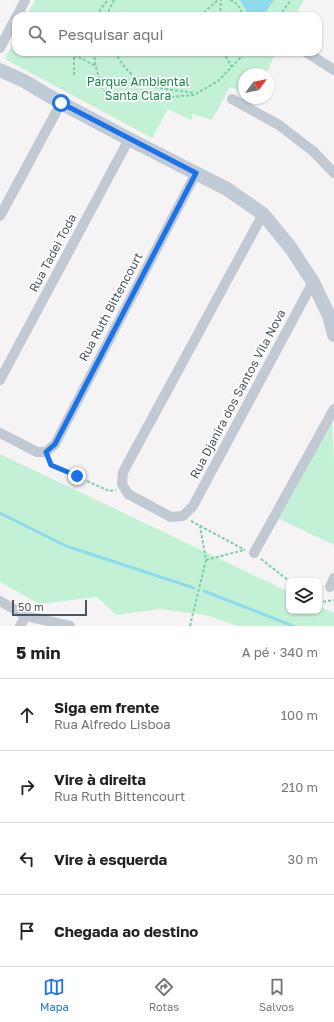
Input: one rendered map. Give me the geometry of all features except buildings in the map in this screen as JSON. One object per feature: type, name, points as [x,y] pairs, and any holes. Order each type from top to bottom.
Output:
[{"type":"street","points":[[19,12],[25,0]]},
{"type":"street","points":[[0,48],[12,25]]},
{"type":"street","points":[[312,56],[334,70]]},
{"type":"street","points":[[0,70],[129,139],[227,189],[263,214],[290,247],[313,282],[331,315],[334,335]]},
{"type":"street","points":[[232,99],[279,125],[314,152],[334,173]]},
{"type":"street","points":[[0,216],[61,103]]},
{"type":"street","name":"Rua Tadei Toda","points":[[0,380],[129,139]]},
{"type":"street","name":"Rua Ruth Bittencourt","points":[[46,452],[55,444],[196,173]]},
{"type":"street","points":[[183,516],[171,517],[128,494],[122,484],[123,472],[263,214]]},
{"type":"street","name":"Rua Djanira dos Santos Vila Nova","points":[[183,516],[193,506],[313,282]]},
{"type":"street","points":[[249,551],[334,409]]},
{"type":"street","points":[[0,433],[37,452],[46,452]]},
{"type":"street","points":[[0,601],[26,616],[70,626]]},
{"type":"street","points":[[20,626],[26,616]]},
{"type":"path","points":[[99,12],[108,0]]},
{"type":"path","points":[[108,12],[114,0]]},
{"type":"path","points":[[205,12],[220,0]]},
{"type":"path","points":[[220,0],[220,12]]},
{"type":"path","points":[[230,0],[235,2],[241,8],[242,12]]},
{"type":"path","points":[[282,12],[291,0]]},
{"type":"path","points":[[74,56],[74,75]]},
{"type":"path","points":[[76,56],[96,66]]},
{"type":"path","points":[[95,56],[101,86],[106,94],[115,98],[159,98],[194,94],[218,81],[242,56]]},
{"type":"path","points":[[118,56],[130,74],[142,82],[152,86],[196,93]]},
{"type":"path","points":[[225,56],[232,67]]},
{"type":"path","points":[[46,452],[51,465],[109,491],[125,488]]},
{"type":"path","points":[[183,516],[249,551],[286,579]]},
{"type":"path","points":[[190,626],[206,560],[200,526]]},
{"type":"path","points":[[206,560],[249,551]]},
{"type":"path","points":[[322,602],[334,600]]},
{"type":"green space","points":[[35,0],[304,0],[297,12],[29,12]]},
{"type":"green space","name":"Parque Ambiental Santa Clara","points":[[12,46],[12,56],[274,56],[269,68],[238,68],[238,90],[230,87],[212,120],[193,114],[191,120],[168,109],[152,138],[5,59]]},
{"type":"green space","points":[[332,422],[334,464],[334,545],[279,519]]},
{"type":"green space","points":[[0,454],[286,591],[286,614],[322,614],[322,607],[334,613],[334,626],[238,626],[206,615],[160,609],[116,615],[97,597],[39,604],[0,582]]},
{"type":"water","points":[[240,0],[274,0],[266,12],[246,12]]},
{"type":"waterway","points":[[0,513],[66,546],[194,588]]},
{"type":"waterway","points":[[204,591],[293,626]]},
{"type":"route","points":[[61,103],[196,173],[55,444],[46,452],[51,465],[77,476]]}]
